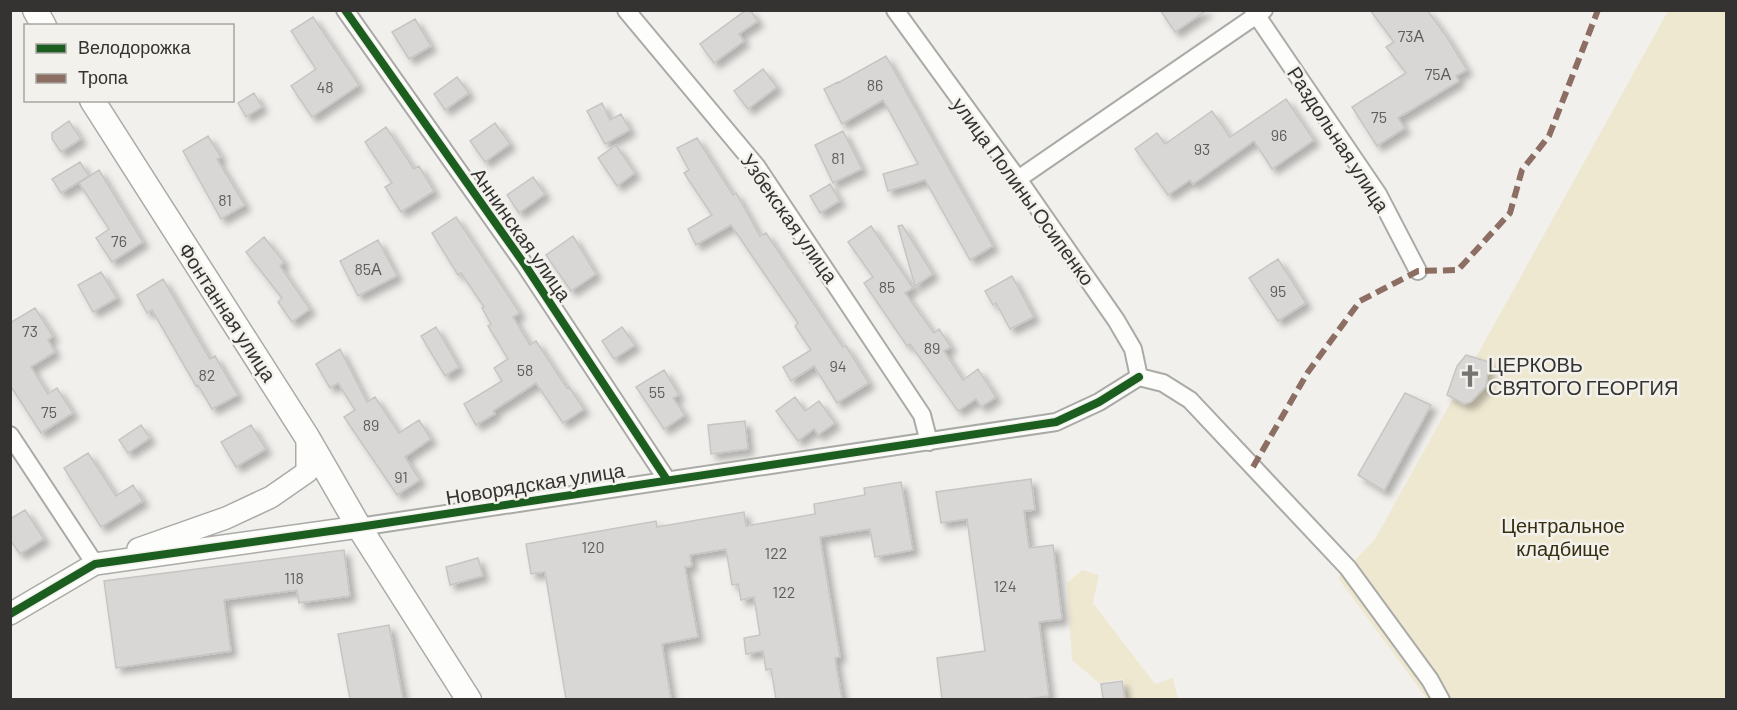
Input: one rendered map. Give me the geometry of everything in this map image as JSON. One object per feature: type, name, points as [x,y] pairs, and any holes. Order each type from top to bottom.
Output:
[{"type":"main road","points":[[35,10],[43,24]]},
{"type":"main road","name":"Фонтанная улица","points":[[93,102],[308,437],[359,527],[469,699]]},
{"type":"street","name":"Аннинская улица","points":[[345,10],[525,265],[667,480]]},
{"type":"street","name":"Узбекская улица","points":[[626,10],[757,167],[922,415],[928,442]]},
{"type":"street","name":"улица Полины Осипенко","points":[[895,10],[1018,179],[1116,320],[1133,349],[1139,377]]},
{"type":"street","points":[[1018,179],[1258,12]]},
{"type":"street","name":"Раздольная улица","points":[[1258,12],[1378,194],[1418,271]]},
{"type":"street","name":"Новорядская улица","points":[[95,564],[359,527],[1056,422],[1099,402],[1139,377]]},
{"type":"street","points":[[1139,377],[1163,383],[1190,400],[1348,568],[1430,680],[1441,699]]},
{"type":"street","points":[[10,435],[95,564]]},
{"type":"street","name":"Новорядская улица","points":[[10,614],[95,564],[226,518],[271,497],[307,472],[308,437]]},
{"type":"green space","name":"Центральное кладбище","points":[[1668,11],[1726,11],[1726,699],[1427,699],[1338,578],[1375,539]]},
{"type":"green space","points":[[1082,570],[1099,575],[1093,603],[1155,684],[1173,678],[1178,699],[1127,699],[1123,679],[1099,683],[1072,660],[1067,583]]},
{"type":"building","points":[[746,10],[750,10],[758,21],[739,34],[744,41],[714,63],[700,44]]},
{"type":"building","points":[[1160,10],[1207,10],[1175,32]]},
{"type":"building","points":[[1370,10],[1427,10],[1467,70],[1456,76],[1459,81],[1398,118],[1405,128],[1377,146],[1352,107],[1406,73],[1386,47],[1394,42]]},
{"type":"building","points":[[313,17],[359,85],[312,117],[291,86],[316,69],[291,31]]},
{"type":"building","points":[[415,19],[431,46],[409,59],[392,32]]},
{"type":"building","points":[[886,56],[993,246],[970,260],[925,180],[888,191],[883,174],[918,164],[883,100],[842,124],[824,89]]},
{"type":"building","points":[[763,69],[777,87],[748,109],[734,91]]},
{"type":"building","points":[[457,77],[469,93],[445,110],[434,94]]},
{"type":"building","points":[[254,93],[262,107],[246,117],[238,103]]},
{"type":"building","points":[[1286,99],[1314,140],[1272,169],[1254,141],[1193,184],[1190,180],[1168,195],[1135,149],[1157,133],[1165,144],[1212,111],[1230,137]]},
{"type":"building","points":[[602,103],[610,120],[621,114],[630,130],[605,144],[587,111]]},
{"type":"building","points":[[69,121],[81,139],[61,152],[52,139],[52,133]]},
{"type":"building","points":[[495,123],[510,144],[485,162],[470,141]]},
{"type":"building","points":[[386,127],[414,169],[419,166],[434,191],[401,212],[385,187],[392,183],[365,142]]},
{"type":"building","points":[[843,131],[862,169],[833,183],[815,145]]},
{"type":"building","points":[[208,136],[221,157],[217,159],[245,205],[221,219],[183,151]]},
{"type":"building","points":[[697,138],[733,195],[736,193],[760,236],[766,233],[843,347],[846,346],[869,383],[837,403],[814,366],[791,381],[783,367],[811,350],[795,326],[798,323],[731,225],[696,245],[688,229],[712,215],[684,173],[689,170],[677,148]]},
{"type":"building","points":[[616,145],[635,173],[617,186],[598,158]]},
{"type":"building","points":[[80,162],[89,176],[61,193],[52,179]]},
{"type":"building","points":[[99,170],[143,242],[112,262],[96,238],[109,229],[79,183]]},
{"type":"building","points":[[533,177],[545,194],[519,213],[507,195]]},
{"type":"building","points":[[830,184],[840,201],[820,213],[810,196]]},
{"type":"building","points":[[456,217],[520,313],[513,317],[530,345],[536,341],[584,409],[563,423],[536,383],[493,411],[495,414],[476,425],[464,404],[502,381],[494,368],[508,359],[488,326],[491,324],[482,308],[484,307],[461,273],[458,275],[432,233]]},
{"type":"building","points":[[902,225],[933,274],[915,286],[898,226]]},
{"type":"building","points":[[871,226],[913,288],[905,293],[934,333],[939,329],[951,347],[944,351],[963,380],[978,369],[996,397],[981,407],[976,399],[958,411],[910,344],[907,346],[864,283],[873,277],[848,242]]},
{"type":"building","points":[[573,236],[596,274],[571,291],[546,255]]},
{"type":"building","points":[[264,237],[284,262],[280,266],[310,309],[292,322],[278,302],[282,298],[246,252]]},
{"type":"building","points":[[378,240],[397,276],[358,296],[340,261]]},
{"type":"building","points":[[1278,259],[1306,303],[1278,321],[1249,278]]},
{"type":"building","points":[[101,272],[117,298],[93,312],[78,285]]},
{"type":"building","points":[[1012,276],[1034,317],[1010,329],[996,303],[993,305],[985,291]]},
{"type":"building","points":[[163,279],[210,359],[215,356],[238,395],[212,409],[152,310],[147,313],[137,295]]},
{"type":"building","points":[[35,308],[53,336],[48,340],[55,352],[31,367],[48,394],[57,388],[73,413],[41,433],[10,385],[10,323]]},
{"type":"building","points":[[436,327],[459,367],[445,376],[421,336]]},
{"type":"building","points":[[622,327],[635,345],[614,359],[602,341]]},
{"type":"building","points":[[340,349],[367,402],[375,397],[399,433],[419,420],[431,439],[405,457],[420,480],[397,495],[344,417],[355,410],[338,383],[330,388],[316,364]]},
{"type":"building","name":"ЦЕРКОВЬ СВЯТОГО ГЕОРГИЯ","points":[[1466,355],[1489,362],[1486,386],[1471,402],[1464,404],[1447,395],[1457,366]]},
{"type":"building","points":[[664,370],[679,395],[673,398],[685,415],[664,429],[636,387]]},
{"type":"building","points":[[1405,393],[1431,405],[1384,491],[1358,475]]},
{"type":"building","points":[[795,397],[805,411],[819,401],[835,423],[818,435],[814,429],[798,441],[776,411]]},
{"type":"building","points":[[745,421],[748,449],[711,454],[708,425]]},
{"type":"building","points":[[141,425],[150,438],[128,453],[119,440]]},
{"type":"building","points":[[251,425],[266,449],[236,467],[221,442]]},
{"type":"building","points":[[88,453],[116,496],[133,485],[143,501],[101,527],[64,468]]},
{"type":"building","points":[[1031,479],[1035,510],[1024,511],[1029,548],[1053,545],[1062,619],[1039,622],[1049,696],[1026,699],[942,699],[937,658],[985,651],[967,519],[941,523],[936,492]]},
{"type":"building","points":[[901,482],[913,550],[875,557],[870,529],[820,537],[840,657],[835,658],[842,699],[776,699],[771,669],[766,670],[763,651],[746,654],[744,638],[760,635],[754,597],[741,600],[738,584],[732,585],[726,549],[690,555],[692,566],[685,567],[698,637],[662,644],[671,699],[566,699],[545,572],[531,574],[526,544],[656,521],[657,527],[744,512],[746,526],[815,514],[814,504],[865,495],[864,488]]},
{"type":"building","points":[[25,510],[44,539],[20,554],[10,540],[10,519]]},
{"type":"building","points":[[344,550],[350,596],[299,603],[297,590],[224,600],[231,651],[116,668],[104,581]]},
{"type":"building","points":[[478,558],[483,576],[450,585],[446,567]]},
{"type":"building","points":[[389,625],[403,699],[350,699],[338,634]]},
{"type":"building","points":[[1122,681],[1125,699],[1103,699],[1101,684]]},
{"type":"marked path","points":[[1253,467],[1308,372],[1360,301],[1418,271],[1458,270],[1510,213],[1522,170],[1549,136],[1598,10]]},
{"type":"cycle path","points":[[345,10],[525,265],[667,480]]},
{"type":"cycle path","points":[[10,614],[95,564],[359,527],[1056,422],[1099,402],[1139,377]]},
{"type":"place","name":"ЦЕРКОВЬ СВЯТОГО ГЕОРГИЯ","points":[[1470,376]]}]
